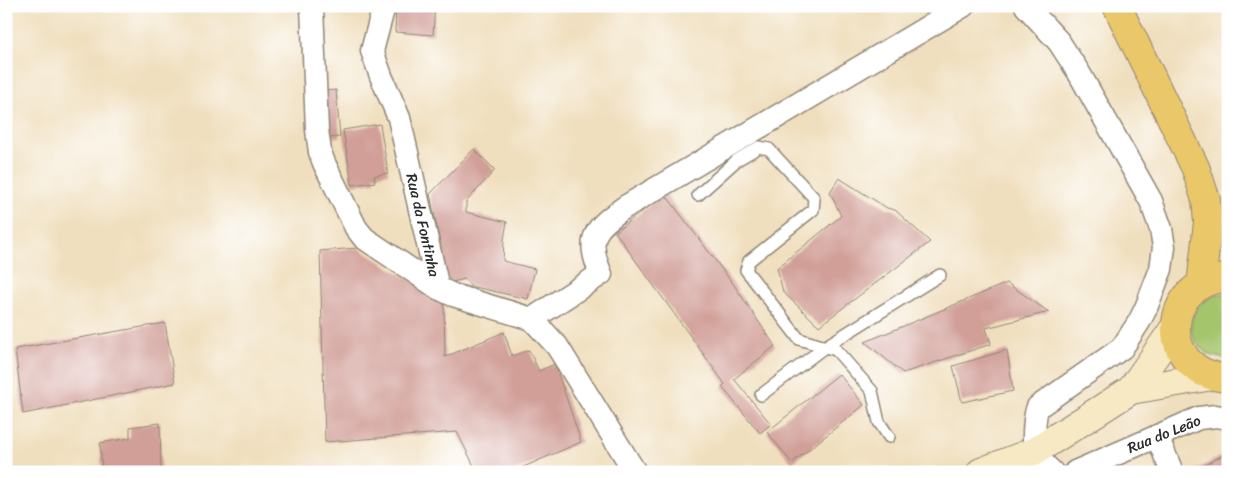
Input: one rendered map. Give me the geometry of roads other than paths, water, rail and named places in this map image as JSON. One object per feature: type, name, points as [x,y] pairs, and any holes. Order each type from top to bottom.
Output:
[{"type":"main road","points":[[1117,6],[1196,169],[1206,200],[1208,222],[1201,285]]},
{"type":"main road","points":[[981,472],[1035,451],[1131,390],[1175,326],[1179,310],[1188,295],[1210,280],[1228,278]]},
{"type":"main road","points":[[1175,326],[1181,352],[1195,367],[1220,377]]},
{"type":"main road","points":[[1131,390],[1220,377]]},
{"type":"street","points":[[312,6],[317,130],[320,152],[324,163],[356,228],[364,238],[438,288]]},
{"type":"street","name":"Rua da Fontinha","points":[[384,6],[372,51],[399,118],[438,288],[453,295],[532,319]]},
{"type":"street","points":[[635,472],[557,346],[532,319],[601,274],[595,258],[593,241],[597,230],[606,220],[962,6]]},
{"type":"street","points":[[1026,6],[1059,42],[1079,73],[1151,201],[1159,220],[1164,246],[1161,269],[1149,301],[1139,322],[1122,348],[1038,407],[1035,414],[1035,451],[1052,472]]},
{"type":"street","name":"Rua do Leão","points":[[1075,472],[1199,418],[1216,416],[1228,418]]},
{"type":"street","points":[[1157,436],[1172,472]]},
{"type":"lane","points":[[698,195],[737,160],[759,147],[769,148],[814,198],[813,210],[749,261],[746,270],[799,339],[836,350],[872,391],[879,422],[889,437]]},
{"type":"lane","points":[[761,395],[826,346],[940,275]]}]
